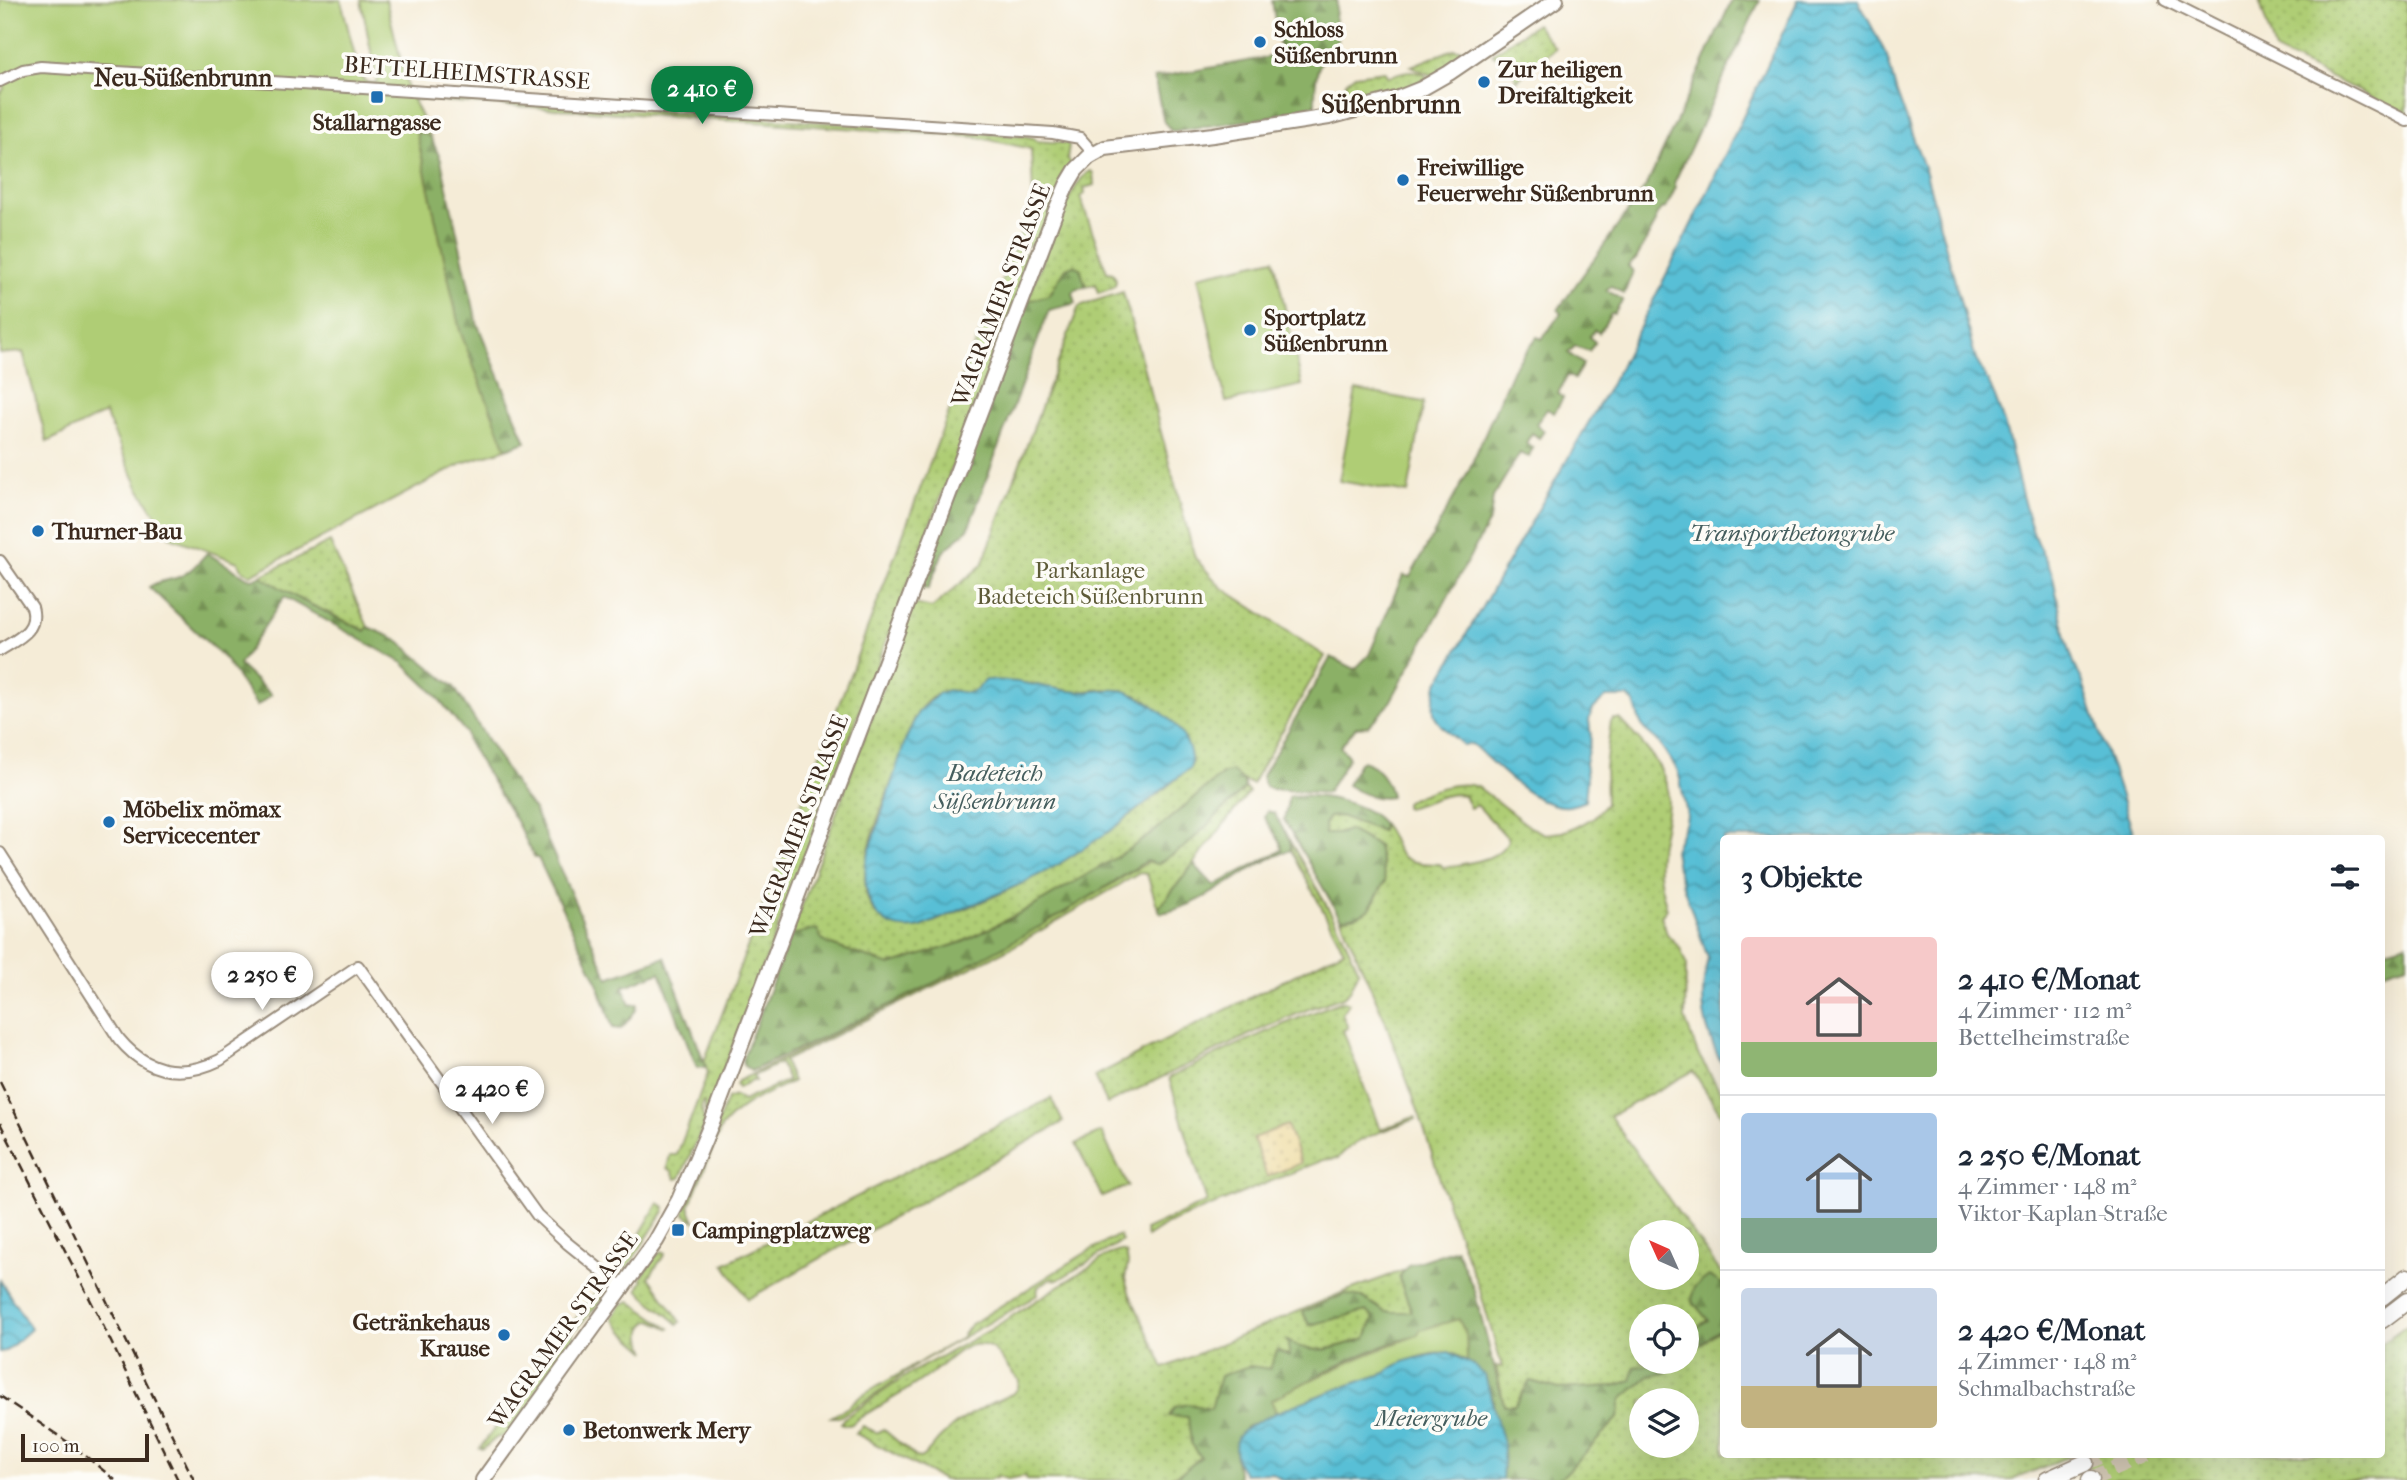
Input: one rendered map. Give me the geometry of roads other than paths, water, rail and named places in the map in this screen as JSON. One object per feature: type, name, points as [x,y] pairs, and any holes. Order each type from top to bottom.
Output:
[{"type":"highway","points":[[2385,1295],[2407,1277]]},
{"type":"highway","points":[[2385,1318],[2407,1301]]},
{"type":"highway","points":[[2047,1480],[2085,1463]]},
{"type":"main road","points":[[1094,154],[1115,146],[1203,137],[1329,117],[1396,99],[1449,73],[1556,0]]},
{"type":"main road","name":"WAGRAMER STRASSE","points":[[483,1480],[623,1288],[667,1223],[690,1176],[1064,191],[1076,170],[1094,154]]},
{"type":"street","points":[[2165,0],[2407,121]]},
{"type":"street","name":"BETTELHEIMSTRASSE","points":[[0,81],[23,70],[41,67],[1053,133],[1080,138],[1094,154]]},
{"type":"street","points":[[0,561],[32,607],[34,621],[26,634],[0,650]]},
{"type":"street","points":[[0,853],[119,1039],[143,1062],[167,1070],[200,1069],[220,1060],[358,966],[537,1215],[623,1288]]},
{"type":"water","name":"Transportbetongrube","points":[[1798,0],[1858,0],[1887,56],[1896,90],[1926,173],[1976,360],[1997,403],[2027,515],[2053,577],[2072,657],[2134,835],[1720,835],[1720,1059],[1704,1014],[1703,988],[1708,958],[1677,868],[1674,850],[1687,815],[1680,779],[1677,769],[1657,740],[1644,729],[1634,702],[1628,697],[1606,697],[1592,710],[1589,720],[1591,738],[1585,763],[1585,801],[1569,806],[1543,801],[1504,774],[1472,744],[1463,745],[1437,720],[1433,706],[1437,685],[1616,375],[1708,191]]},
{"type":"water","name":"Badeteich Süßenbrunn","points":[[986,680],[1018,682],[1077,692],[1120,690],[1131,693],[1157,708],[1179,731],[1191,756],[1190,768],[1110,831],[1056,866],[921,927],[893,926],[875,912],[865,876],[866,862],[905,741],[918,712],[939,693],[948,690],[968,693],[976,690]]},
{"type":"water","points":[[0,1280],[31,1329],[6,1351],[0,1352]]},
{"type":"water","name":"Meiergrube","points":[[1449,1352],[1485,1375],[1504,1447],[1502,1480],[1282,1480],[1271,1473],[1244,1474],[1241,1470],[1235,1452],[1237,1438],[1260,1420],[1385,1373],[1406,1361]]},
{"type":"tunnel","points":[[2085,1463],[2096,1458]]},
{"type":"tunnel","points":[[2091,1479],[2138,1458]]},
{"type":"railway","points":[[0,1082],[194,1480]]},
{"type":"railway","points":[[0,1123],[178,1480]]},
{"type":"railway","points":[[0,1396],[72,1445],[115,1480]]},
{"type":"place","name":"Schloss Süßenbrunn","points":[[1260,42]]},
{"type":"place","name":"Zur heiligen Dreifaltigkeit","points":[[1484,82]]},
{"type":"place","name":"Stallarngasse","points":[[377,97]]},
{"type":"place","name":"Freiwillige Feuerwehr Süßenbrunn","points":[[1403,180]]},
{"type":"place","name":"Sportplatz Süßenbrunn","points":[[1250,330]]},
{"type":"place","name":"Thurner-Bau","points":[[38,531]]},
{"type":"place","name":"Möbelix mömax Servicecenter","points":[[109,822]]},
{"type":"place","name":"Campingplatzweg","points":[[678,1230]]},
{"type":"place","name":"Getränkehaus Krause","points":[[504,1335]]},
{"type":"place","name":"Betonwerk Mery","points":[[569,1430]]},
{"type":"district","name":"Neu-Süßenbrunn","points":[[183,78]]},
{"type":"district","name":"Süßenbrunn","points":[[1391,104]]},
{"type":"park label","name":"Parkanlage Badeteich Süßenbrunn","points":[[1090,583]]}]
